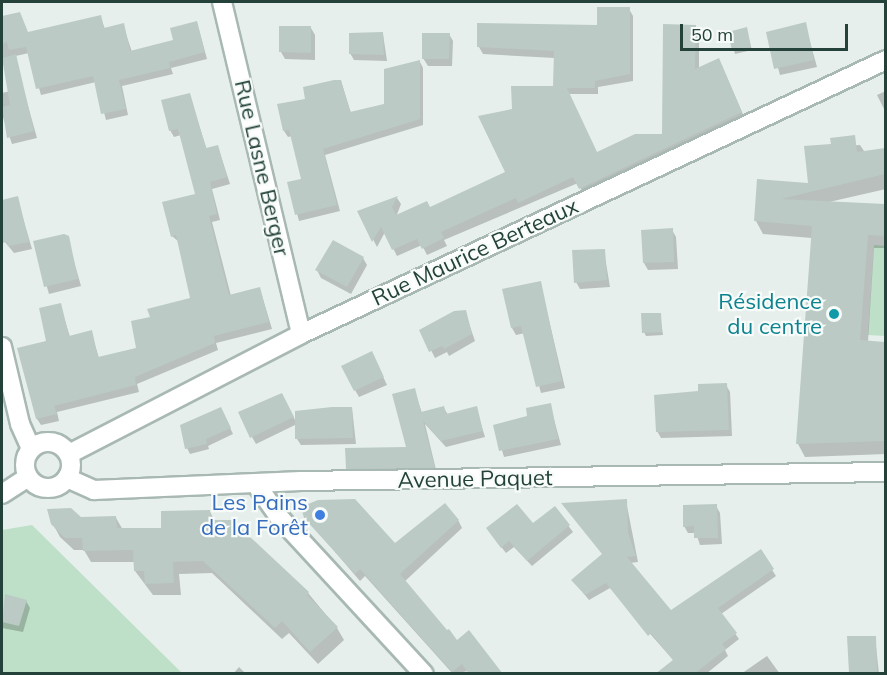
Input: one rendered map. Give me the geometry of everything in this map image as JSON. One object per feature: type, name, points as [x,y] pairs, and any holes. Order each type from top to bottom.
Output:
[{"type":"street","name":"Rue Lasne Berger","points":[[222,2],[301,333]]},
{"type":"street","name":"Rue Maurice Berteaux","points":[[69,454],[301,333],[885,60]]},
{"type":"street","points":[[2,347],[4,373],[20,424],[31,449]]},
{"type":"street","points":[[55,443],[69,454],[71,467],[67,478],[50,488],[41,487],[28,477],[25,465],[31,449],[39,444],[55,443]]},
{"type":"street","name":"Avenue Paquet","points":[[67,478],[94,490],[256,484],[885,472]]},
{"type":"street","points":[[2,494],[28,477]]},
{"type":"street","points":[[256,484],[278,516],[424,674]]},
{"type":"green space","points":[[874,245],[885,246],[885,336],[868,335]]},
{"type":"green space","points":[[32,525],[182,673],[2,674],[2,530]]},
{"type":"building","points":[[597,7],[630,7],[630,74],[595,81],[595,88],[567,88],[597,152],[635,134],[662,134],[663,24],[696,25],[695,69],[719,58],[742,112],[579,189],[573,177],[518,203],[516,198],[441,232],[444,238],[422,249],[417,239],[392,250],[381,227],[372,242],[357,211],[398,196],[392,207],[396,215],[427,201],[430,207],[505,172],[478,116],[512,109],[511,86],[553,86],[554,51],[477,47],[477,23],[597,25]]},
{"type":"building","points":[[20,12],[28,32],[101,15],[104,28],[124,23],[130,51],[173,40],[170,28],[197,21],[205,52],[169,62],[170,68],[119,80],[126,109],[101,114],[93,76],[36,89],[26,47],[9,50],[7,42],[2,44],[2,16]]},
{"type":"building","points":[[806,22],[814,60],[774,69],[766,32]]},
{"type":"building","points":[[279,26],[311,26],[311,53],[279,52]]},
{"type":"building","points":[[747,27],[751,47],[732,51],[728,32]]},
{"type":"building","points":[[383,32],[384,55],[349,54],[349,33]]},
{"type":"building","points":[[422,33],[450,33],[449,59],[422,59]]},
{"type":"building","points":[[16,54],[34,131],[7,138],[2,107],[10,105],[2,58]]},
{"type":"building","points":[[420,60],[420,119],[323,149],[337,205],[295,215],[287,182],[301,179],[289,130],[283,131],[277,104],[305,99],[303,87],[341,80],[350,112],[384,104],[384,69]]},
{"type":"building","points":[[190,93],[206,148],[218,145],[227,177],[210,182],[217,214],[209,216],[229,295],[260,287],[269,322],[214,336],[215,343],[135,377],[136,385],[54,406],[57,414],[36,419],[17,348],[46,341],[39,308],[61,303],[69,336],[92,330],[98,357],[136,348],[131,321],[150,317],[147,309],[190,298],[176,235],[171,237],[162,202],[195,194],[178,129],[169,131],[161,100]]},
{"type":"building","name":"Résidence du centre","points":[[855,135],[857,152],[885,148],[885,174],[781,199],[885,204],[885,236],[868,235],[860,340],[885,342],[885,441],[796,444],[812,226],[754,221],[757,179],[808,183],[804,146],[831,144],[830,138]]},
{"type":"building","points":[[18,196],[29,242],[8,246],[7,242],[2,243],[2,200]]},
{"type":"building","points":[[673,228],[674,262],[643,263],[641,230]]},
{"type":"building","points":[[64,234],[69,236],[78,279],[44,287],[33,241]]},
{"type":"building","points":[[333,240],[364,257],[347,287],[315,270]]},
{"type":"building","points":[[605,249],[607,280],[574,283],[572,250]]},
{"type":"building","points":[[541,281],[562,381],[536,387],[521,326],[511,328],[502,289]]},
{"type":"building","points":[[466,310],[472,334],[444,349],[442,346],[429,352],[419,330],[454,311]]},
{"type":"building","points":[[641,313],[661,313],[662,332],[642,333]]},
{"type":"building","points":[[372,351],[384,377],[354,391],[341,366]]},
{"type":"building","points":[[727,383],[729,430],[656,432],[654,395],[698,391],[698,384]]},
{"type":"building","points":[[415,388],[421,412],[444,406],[446,414],[477,406],[483,431],[441,441],[423,421],[435,468],[346,469],[345,448],[406,447],[392,394]]},
{"type":"building","points":[[282,393],[294,417],[250,438],[238,412]]},
{"type":"building","points":[[551,403],[558,439],[499,451],[493,425],[527,416],[526,408]]},
{"type":"building","points":[[221,407],[231,428],[206,439],[207,444],[185,449],[180,425]]},
{"type":"building","points":[[352,407],[353,438],[295,439],[295,411]]},
{"type":"building","points":[[355,499],[395,543],[445,503],[459,520],[400,574],[457,640],[469,630],[503,674],[469,674],[462,664],[452,672],[360,569],[355,574],[304,518],[301,507],[318,500]]},
{"type":"building","points":[[627,499],[628,533],[636,556],[627,557],[671,610],[761,549],[774,569],[718,608],[737,633],[722,644],[726,649],[694,674],[655,674],[673,660],[651,633],[648,636],[606,583],[585,595],[571,580],[602,554],[561,503]]},
{"type":"building","points":[[517,504],[533,523],[555,506],[570,525],[527,561],[509,541],[501,548],[486,528]]},
{"type":"building","points":[[717,504],[718,538],[694,538],[694,526],[683,527],[683,505]]},
{"type":"building","points":[[71,508],[81,517],[116,516],[117,528],[161,528],[161,511],[210,510],[211,520],[232,520],[309,592],[307,595],[338,627],[310,652],[282,621],[275,628],[203,561],[173,562],[174,583],[145,584],[144,571],[134,571],[133,550],[83,551],[82,538],[65,538],[51,524],[47,509]]},
{"type":"building","points":[[5,594],[27,600],[19,626],[2,622]]},
{"type":"building","points":[[847,636],[876,636],[877,672],[849,673]]},
{"type":"place","name":"Résidence du centre","points":[[834,314]]},
{"type":"place","name":"Les Pains de la Forêt","points":[[320,515]]}]
